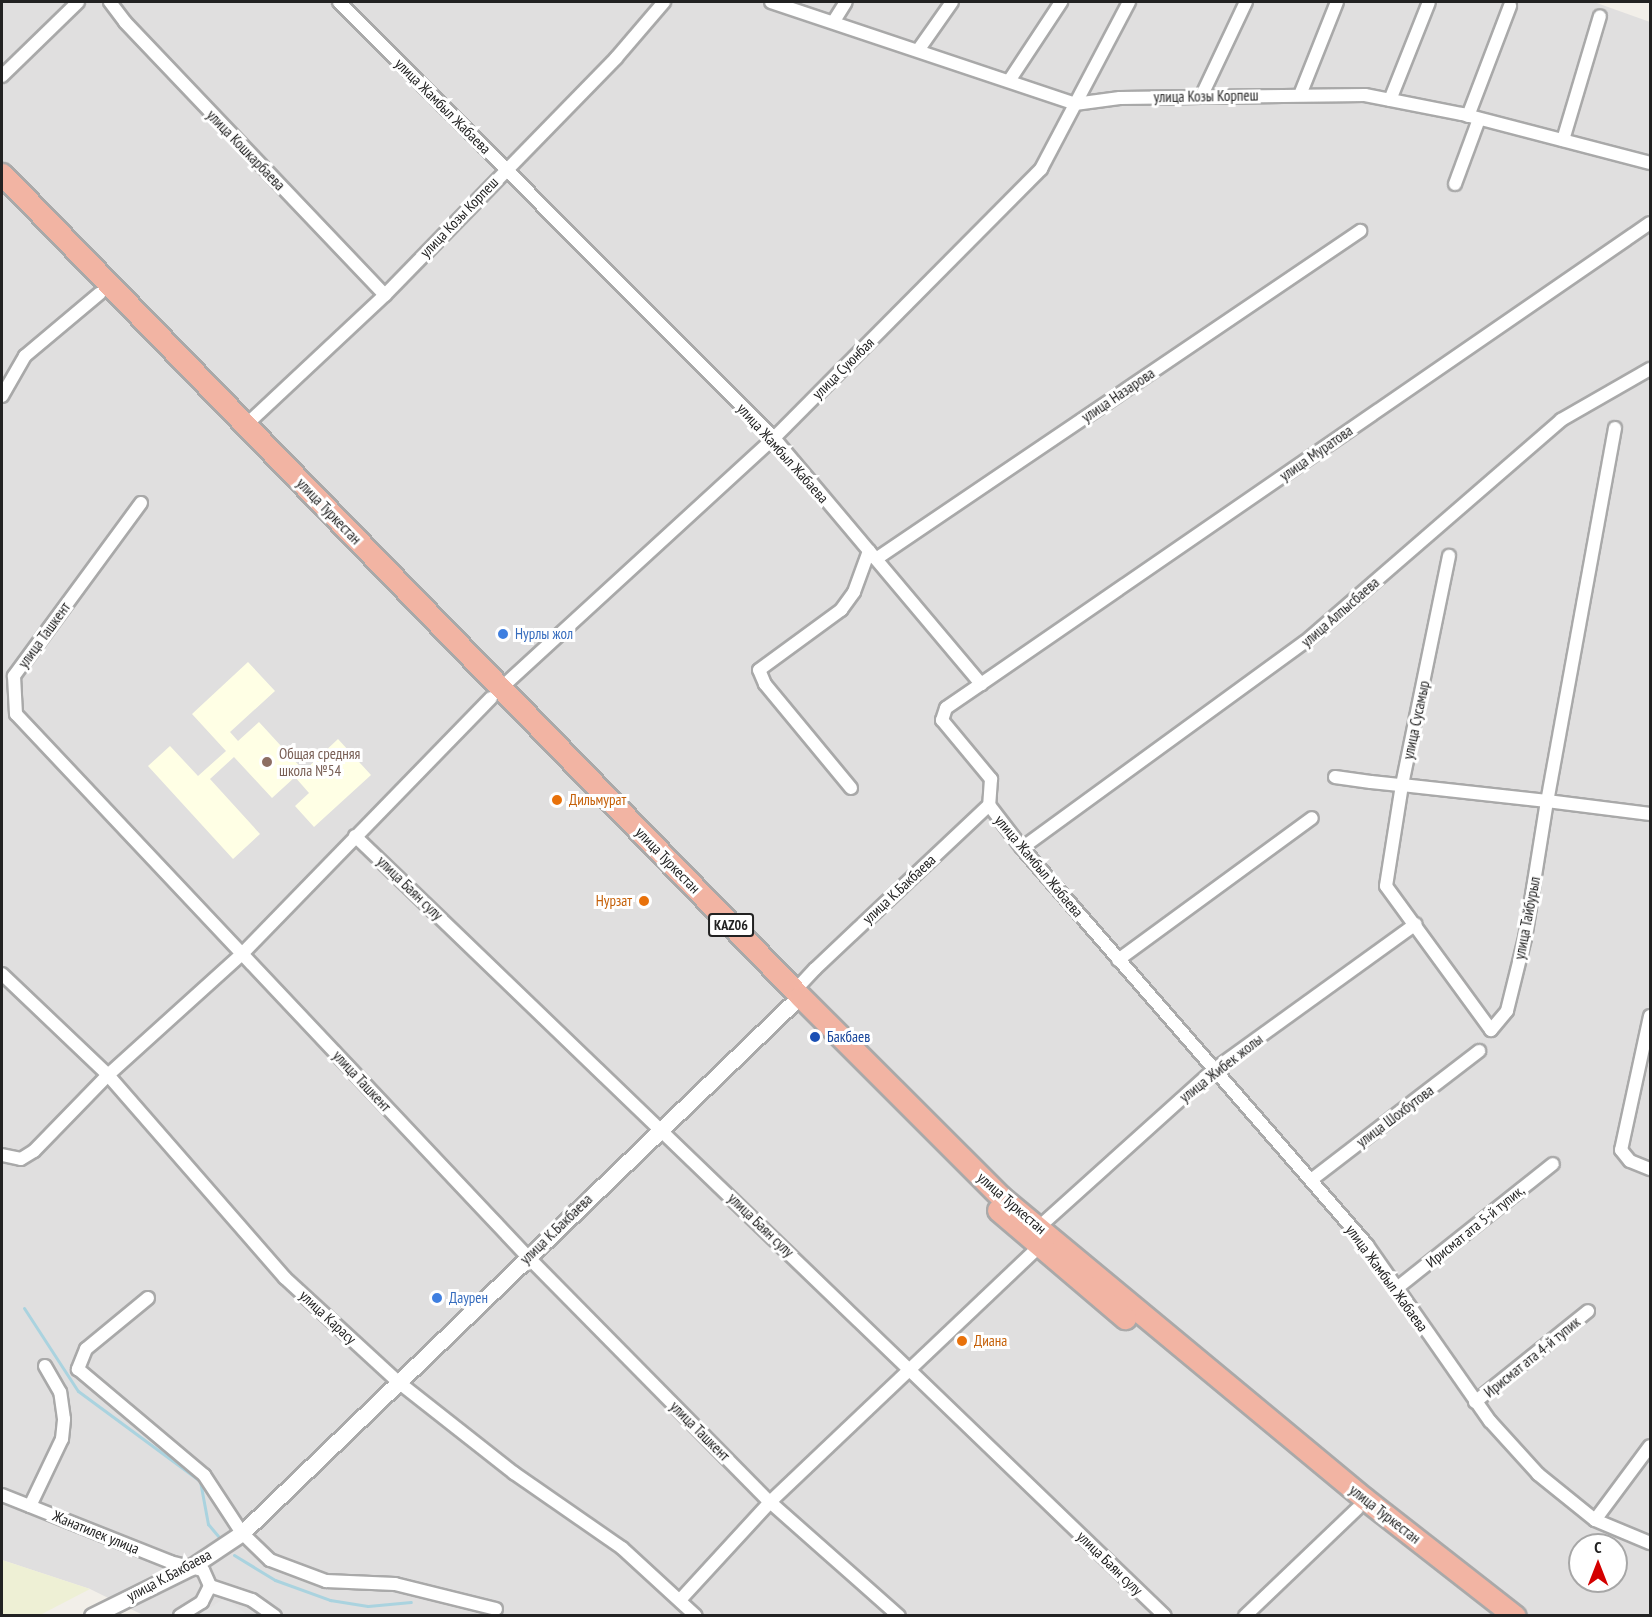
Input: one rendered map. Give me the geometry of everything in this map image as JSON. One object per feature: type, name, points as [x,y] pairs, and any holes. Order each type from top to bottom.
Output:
[{"type":"highway","name":"улица Туркестан","points":[[2,174],[246,425],[496,693]]},
{"type":"highway","name":"улица Туркестан","points":[[2,194],[796,1000],[1039,1238],[1357,1509],[1494,1616]]},
{"type":"highway","name":"улица Туркестан","points":[[1039,1238],[1515,1616]]},
{"type":"street","points":[[2,76],[78,2]]},
{"type":"street","name":"улица Кошкарбаева","points":[[110,2],[125,22],[385,295]]},
{"type":"street","name":"улица Жамбыл Жабаева","points":[[339,2],[774,438],[981,684],[946,708],[942,720],[991,779],[989,805],[1022,848],[1212,1071],[1367,1245],[1475,1402],[1538,1474],[1596,1520],[1650,1543]]},
{"type":"street","name":"улица Козы Корпеш","points":[[246,425],[385,295],[506,168],[616,58],[664,2]]},
{"type":"street","name":"улица Козы Корпеш","points":[[771,2],[919,49],[1075,104],[1120,98],[1202,95],[1365,95],[1473,117],[1650,163]]},
{"type":"street","points":[[834,21],[846,2]]},
{"type":"street","points":[[919,49],[952,2]]},
{"type":"street","points":[[1009,81],[1061,2]]},
{"type":"street","name":"улица Суюнбая","points":[[2,1155],[21,1159],[34,1151],[108,1075],[242,954],[496,693],[774,438],[1041,169],[1129,2]]},
{"type":"street","points":[[1202,95],[1246,2]]},
{"type":"street","points":[[1300,95],[1336,2]]},
{"type":"street","points":[[1390,100],[1428,2]]},
{"type":"street","points":[[1455,184],[1473,117],[1510,6]]},
{"type":"street","points":[[1563,140],[1600,16]]},
{"type":"street","name":"улица Муратова","points":[[981,684],[1650,223]]},
{"type":"street","name":"улица Назарова","points":[[872,555],[1360,231]]},
{"type":"street","points":[[2,396],[25,356],[99,294]]},
{"type":"street","name":"улица Алпысбаева","points":[[1022,848],[1305,642],[1561,420],[1650,369]]},
{"type":"street","name":"улица Тайбурыл","points":[[1416,924],[1491,1030],[1506,1011],[1525,938],[1547,801],[1615,428]]},
{"type":"street","name":"улица Ташкент","points":[[141,503],[14,676],[16,714],[527,1256],[770,1502],[899,1616]]},
{"type":"street","points":[[851,788],[765,684],[759,670],[841,610],[854,592],[872,555]]},
{"type":"street","name":"улица Сусамыр","points":[[1416,924],[1386,886],[1402,785],[1449,556]]},
{"type":"street","points":[[1335,777],[1650,814]]},
{"type":"street","name":"улица К.Бакбаева","points":[[92,1616],[190,1567],[242,1533],[397,1381],[796,1000],[800,985],[815,969],[989,805]]},
{"type":"street","points":[[1118,960],[1312,818]]},
{"type":"street","name":"улица Баян сулу","points":[[355,836],[662,1128],[1165,1616]]},
{"type":"street","name":"улица Жибек жолы","points":[[680,1600],[770,1502],[1212,1071],[1416,924]]},
{"type":"street","name":"улица Карасу","points":[[2,974],[108,1075],[285,1278],[397,1381],[514,1473],[622,1548],[696,1616]]},
{"type":"street","points":[[1650,1016],[1621,1150],[1630,1161],[1650,1169]]},
{"type":"street","name":"улица Шохбутова","points":[[1311,1180],[1479,1052]]},
{"type":"street","name":"Ирисмат ата 5-й тупик,","points":[[1397,1288],[1553,1164]]},
{"type":"street","points":[[148,1298],[86,1349],[78,1369],[204,1475],[242,1533],[270,1560],[308,1577],[411,1587],[496,1608]]},
{"type":"street","name":"Ирисмат ата 4-й тупик","points":[[1475,1402],[1588,1311]]},
{"type":"street","points":[[30,1506],[62,1439],[64,1419],[60,1392],[45,1366]]},
{"type":"street","points":[[1596,1520],[1650,1446]]},
{"type":"street","name":"Жанатилек улица","points":[[2,1495],[190,1567]]},
{"type":"street","points":[[1245,1616],[1357,1509]]},
{"type":"street","points":[[190,1567],[203,1570],[210,1586],[252,1600],[275,1616]]},
{"type":"street","points":[[180,1616],[202,1602],[210,1586]]},
{"type":"shaded area","points":[[2,2],[1594,2],[1650,22],[1650,1615],[145,1616],[90,1589],[2,1560]]},
{"type":"shaded area","name":"Общая средняя школа №54","points":[[248,662],[275,691],[230,732],[238,741],[259,722],[304,771],[338,739],[371,775],[314,827],[295,806],[309,793],[295,777],[272,798],[234,757],[210,779],[260,834],[233,859],[148,766],[170,746],[198,776],[226,751],[192,714]]},
{"type":"shaded area","points":[[2,1560],[90,1589],[40,1615],[2,1615]]},
{"type":"shaded area","points":[[225,1598],[247,1615],[199,1615]]},
{"type":"waterway","points":[[24,1308],[78,1391],[200,1481],[208,1524],[219,1537]]},
{"type":"waterway","points":[[234,1555],[275,1580],[330,1600],[368,1606],[411,1602]]},
{"type":"place","name":"Нурлы жол","points":[[503,634]]},
{"type":"place","name":"Общая средняя школа №54","points":[[267,762]]},
{"type":"place","name":"Дильмурат","points":[[557,800]]},
{"type":"place","name":"Нурзат","points":[[644,901]]},
{"type":"place","name":"Бакбаев","points":[[815,1037]]},
{"type":"place","name":"Даурен","points":[[437,1298]]},
{"type":"place","name":"Диана","points":[[962,1341]]}]
